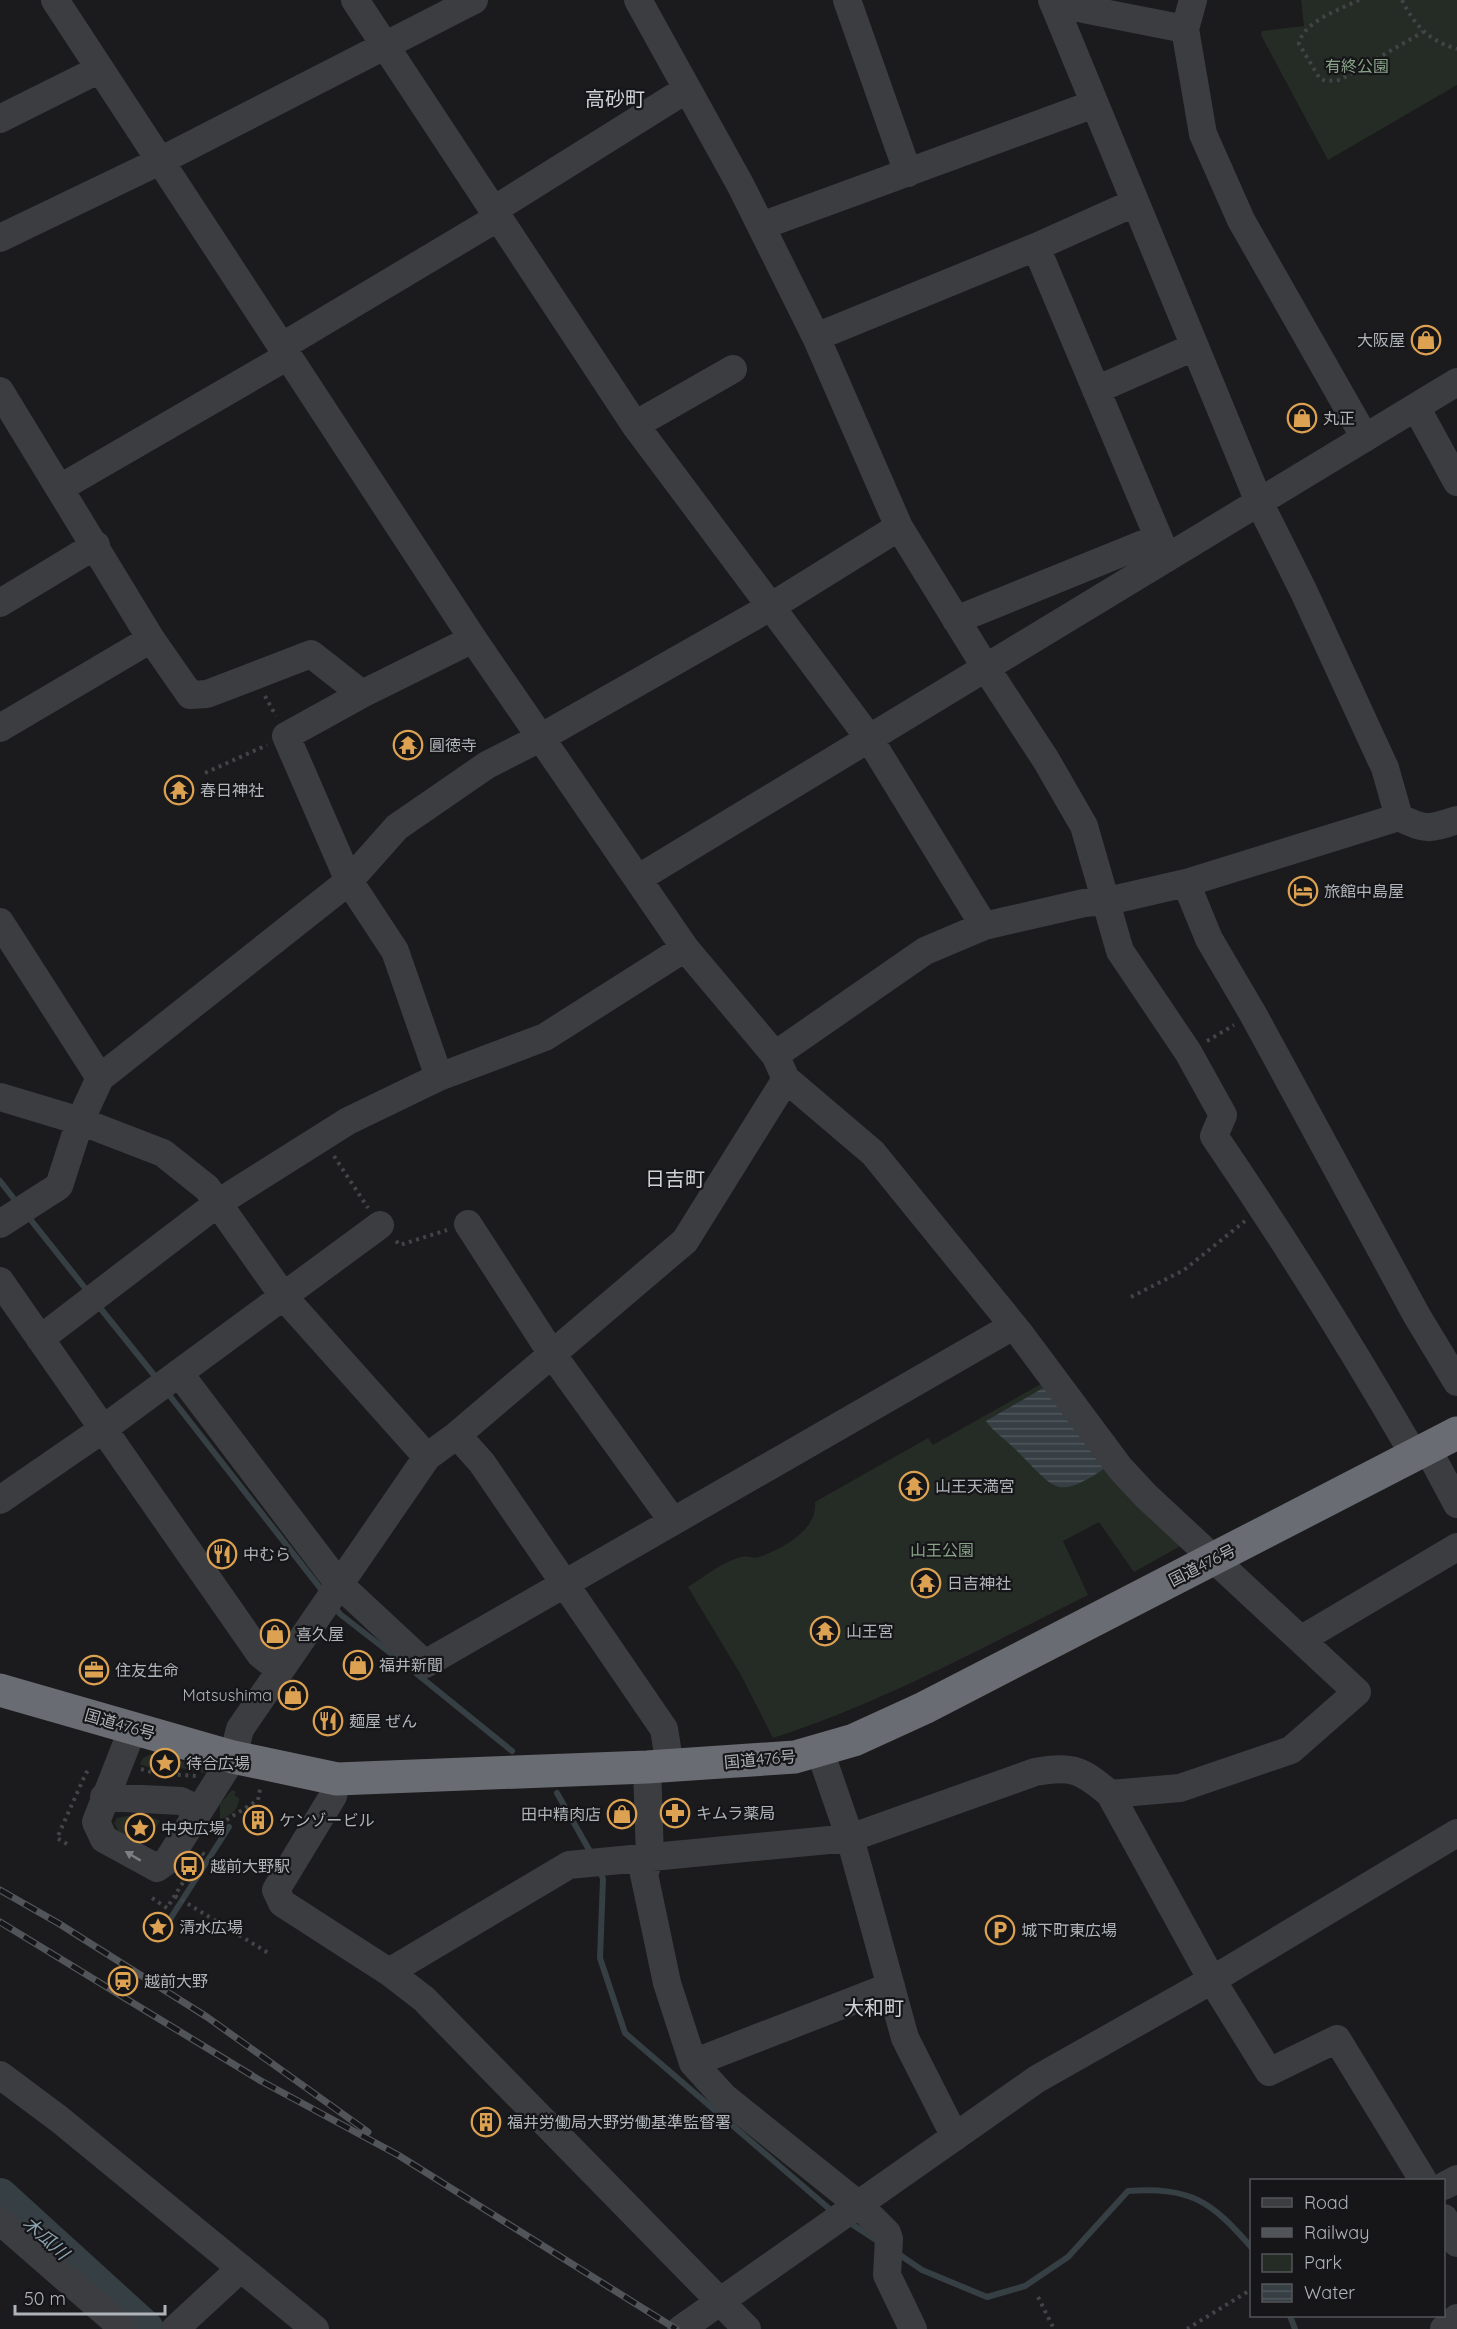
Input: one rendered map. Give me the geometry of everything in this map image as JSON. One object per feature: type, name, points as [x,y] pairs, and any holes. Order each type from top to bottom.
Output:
[{"type":"highway","name":"国道476号","points":[[0,1690],[233,1757],[337,1779],[658,1767],[771,1760],[820,1751],[854,1740],[924,1708],[1457,1433]]},
{"type":"street","points":[[55,0],[473,639],[685,948],[780,1067],[873,1153],[1012,1326],[1120,1468],[1146,1496],[1357,1692],[1292,1750],[1180,1788],[1110,1794]]},
{"type":"street","points":[[355,0],[383,46],[635,425],[869,738],[984,926]]},
{"type":"street","points":[[0,238],[160,161],[474,0]]},
{"type":"street","points":[[638,0],[761,226],[816,336],[899,527],[1046,760],[1084,826],[1108,901],[1120,951],[1188,1052],[1223,1115],[1214,1136],[1457,1504]]},
{"type":"street","points":[[847,0],[908,172]]},
{"type":"street","points":[[1194,0],[1185,28],[1203,134],[1241,220],[1365,438]]},
{"type":"street","points":[[1052,2],[1185,28]]},
{"type":"street","points":[[1052,2],[1259,502],[1303,590],[1385,768],[1399,817],[1419,828],[1432,828],[1457,820]]},
{"type":"street","points":[[0,119],[100,69]]},
{"type":"street","points":[[60,488],[285,351],[687,89]]},
{"type":"street","points":[[761,226],[1094,104]]},
{"type":"street","points":[[816,336],[1036,247],[1134,203]]},
{"type":"street","points":[[1036,247],[1162,548]]},
{"type":"street","points":[[1096,390],[1194,347]]},
{"type":"street","points":[[635,425],[733,369]]},
{"type":"street","points":[[956,620],[1162,548],[1259,502],[1457,382]]},
{"type":"street","points":[[0,391],[96,545],[151,639],[190,695],[207,694],[311,654],[362,694]]},
{"type":"street","points":[[1416,407],[1457,482]]},
{"type":"street","points":[[0,1224],[59,1186],[80,1121],[100,1078],[349,880],[398,827],[487,765],[540,738],[772,606],[899,527]]},
{"type":"street","points":[[0,603],[96,545]]},
{"type":"street","points":[[639,878],[986,668],[1162,548]]},
{"type":"street","points":[[0,728],[151,639]]},
{"type":"street","points":[[440,1077],[395,951],[349,880],[286,736],[362,694],[473,639]]},
{"type":"street","points":[[133,1728],[96,1822],[104,1839],[152,1868],[165,1864],[206,1822],[233,1757],[240,1729],[427,1457],[457,1435],[685,1241],[780,1067],[925,951],[984,926],[1186,883],[1399,817]]},
{"type":"street","points":[[1186,883],[1209,939],[1253,1014],[1417,1316],[1457,1382]]},
{"type":"street","points":[[0,922],[100,1078]]},
{"type":"street","points":[[40,1339],[218,1203],[348,1120],[440,1077],[545,1037],[685,948]]},
{"type":"street","points":[[0,1097],[80,1121],[163,1153],[207,1188],[284,1297],[427,1457]]},
{"type":"street","points":[[468,1224],[552,1354],[672,1520]]},
{"type":"street","points":[[0,1500],[103,1429],[380,1226]]},
{"type":"street","points":[[0,1281],[261,1654],[280,1670]]},
{"type":"street","points":[[179,1373],[332,1595],[425,1664],[1012,1326]]},
{"type":"street","points":[[457,1435],[482,1463],[664,1729],[658,1767],[650,1858],[644,1874],[667,1983],[693,2063],[724,2097],[845,2215],[887,2233],[889,2250],[887,2275],[914,2329]]},
{"type":"street","points":[[1302,1639],[1457,1547]]},
{"type":"street","points":[[820,1751],[850,1838],[904,2038],[955,2137]]},
{"type":"street","points":[[389,1972],[568,1865],[850,1838],[1035,1772],[1062,1767],[1086,1774],[1110,1794],[1212,1980],[1269,2072],[1337,2039],[1422,2179]]},
{"type":"street","points":[[337,1779],[333,1796],[276,1890],[282,1904],[389,1972],[424,1999],[747,2329]]},
{"type":"street","points":[[104,1797],[181,1801],[206,1822]]},
{"type":"street","points":[[681,2329],[1037,2079],[1212,1980],[1457,1833]]},
{"type":"street","points":[[693,2063],[891,1986]]},
{"type":"street","points":[[0,2075],[59,2119],[315,2329]]},
{"type":"street","points":[[0,2221],[124,2329]]},
{"type":"street","points":[[1445,2222],[1457,2243]]},
{"type":"street","points":[[175,2329],[240,2268]]},
{"type":"street","points":[[1444,2329],[1457,2318]]},
{"type":"path","points":[[1359,0],[1318,22],[1300,38],[1299,44],[1320,79],[1340,80],[1423,32]]},
{"type":"path","points":[[1401,0],[1423,32],[1440,44],[1457,49]]},
{"type":"path","points":[[205,773],[286,736],[255,676]]},
{"type":"path","points":[[1188,1052],[1253,1014]]},
{"type":"path","points":[[1131,1297],[1184,1270],[1262,1206]]},
{"type":"path","points":[[67,1844],[57,1838],[86,1773],[93,1766]]},
{"type":"path","points":[[138,1768],[154,1773],[202,1776]]},
{"type":"path","points":[[206,1822],[220,1824],[258,1800],[260,1789]]},
{"type":"path","points":[[196,1862],[208,1844]]},
{"type":"path","points":[[202,1853],[212,1862]]},
{"type":"path","points":[[152,1898],[167,1908],[177,1897],[191,1870]]},
{"type":"path","points":[[177,1897],[270,1954]]},
{"type":"path","points":[[1187,2329],[1250,2290]]},
{"type":"path","points":[[1038,2297],[1054,2329]]},
{"type":"green space","name":"有終公園","points":[[1301,0],[1457,0],[1457,85],[1328,160],[1261,35],[1262,31],[1304,26]]},
{"type":"green space","name":"山王公園","points":[[1048,1380],[1186,1543],[1134,1572],[1099,1522],[1063,1541],[1088,1595],[893,1691],[814,1724],[773,1738],[741,1675],[688,1587],[734,1559],[759,1557],[778,1549],[805,1530],[811,1521],[815,1502],[928,1438],[933,1445]]},
{"type":"green space","name":"待合広場","points":[[151,1754],[202,1766],[208,1774],[172,1766],[156,1770],[140,1764],[143,1758]]},
{"type":"green space","points":[[232,1790],[239,1798],[236,1809],[220,1820],[220,1804]]},
{"type":"green space","points":[[149,1816],[160,1821],[149,1838],[141,1843],[119,1832],[114,1823],[117,1818]]},
{"type":"water","points":[[1045,1387],[1107,1467],[1078,1484],[1058,1487],[1050,1483],[986,1421]]},
{"type":"waterway","points":[[0,1181],[18,1204]]},
{"type":"waterway","points":[[26,1214],[89,1293]]},
{"type":"waterway","points":[[97,1304],[158,1380]]},
{"type":"waterway","points":[[166,1391],[324,1593]]},
{"type":"waterway","points":[[334,1606],[340,1614],[407,1666]]},
{"type":"waterway","points":[[417,1674],[512,1751]]},
{"type":"waterway","points":[[557,1793],[592,1855]]},
{"type":"waterway","points":[[158,1931],[165,1927],[229,1827]]},
{"type":"waterway","points":[[599,1869],[603,1879],[600,1958],[625,2033],[833,2212]]},
{"type":"waterway","points":[[897,2253],[922,2270],[987,2297],[1025,2286],[1068,2257],[1128,2191],[1150,2190],[1185,2195],[1199,2200],[1212,2208],[1250,2246]]},
{"type":"waterway","name":"木瓜川","points":[[0,2196],[146,2329]]},
{"type":"waterway","points":[[847,2221],[876,2240]]},
{"type":"waterway","points":[[1290,2317],[1295,2329]]},
{"type":"railway","points":[[0,1890],[58,1923],[207,2017],[368,2132]]},
{"type":"railway","points":[[0,1922],[261,2081],[398,2155],[676,2329]]},
{"type":"place","name":"大阪屋","points":[[1426,340]]},
{"type":"place","name":"丸正","points":[[1302,418]]},
{"type":"place","name":"圓徳寺","points":[[408,745]]},
{"type":"place","name":"春日神社","points":[[179,790]]},
{"type":"place","name":"旅館中島屋","points":[[1303,891]]},
{"type":"place","name":"山王天満宮","points":[[914,1486]]},
{"type":"place","name":"中むら","points":[[222,1554]]},
{"type":"place","name":"日吉神社","points":[[926,1583]]},
{"type":"place","name":"山王宮","points":[[825,1631]]},
{"type":"place","name":"喜久屋","points":[[275,1634]]},
{"type":"place","name":"福井新聞","points":[[358,1665]]},
{"type":"place","name":"住友生命","points":[[94,1670]]},
{"type":"place","name":"Matsushima","points":[[293,1695]]},
{"type":"place","name":"麺屋 ぜん","points":[[328,1721]]},
{"type":"place","name":"待合広場","points":[[165,1763]]},
{"type":"place","name":"キムラ薬局","points":[[675,1813]]},
{"type":"place","name":"田中精肉店","points":[[622,1814]]},
{"type":"place","name":"ケンゾービル","points":[[258,1820]]},
{"type":"place","name":"中央広場","points":[[140,1828]]},
{"type":"place","name":"越前大野駅","points":[[189,1866]]},
{"type":"place","name":"清水広場","points":[[158,1927]]},
{"type":"place","name":"城下町東広場","points":[[1000,1930]]},
{"type":"place","name":"越前大野","points":[[123,1981]]},
{"type":"place","name":"福井労働局大野労働基準監督署","points":[[486,2122]]},
{"type":"district","name":"高砂町","points":[[615,98]]},
{"type":"district","name":"日吉町","points":[[675,1178]]},
{"type":"district","name":"大和町","points":[[874,2007]]}]
